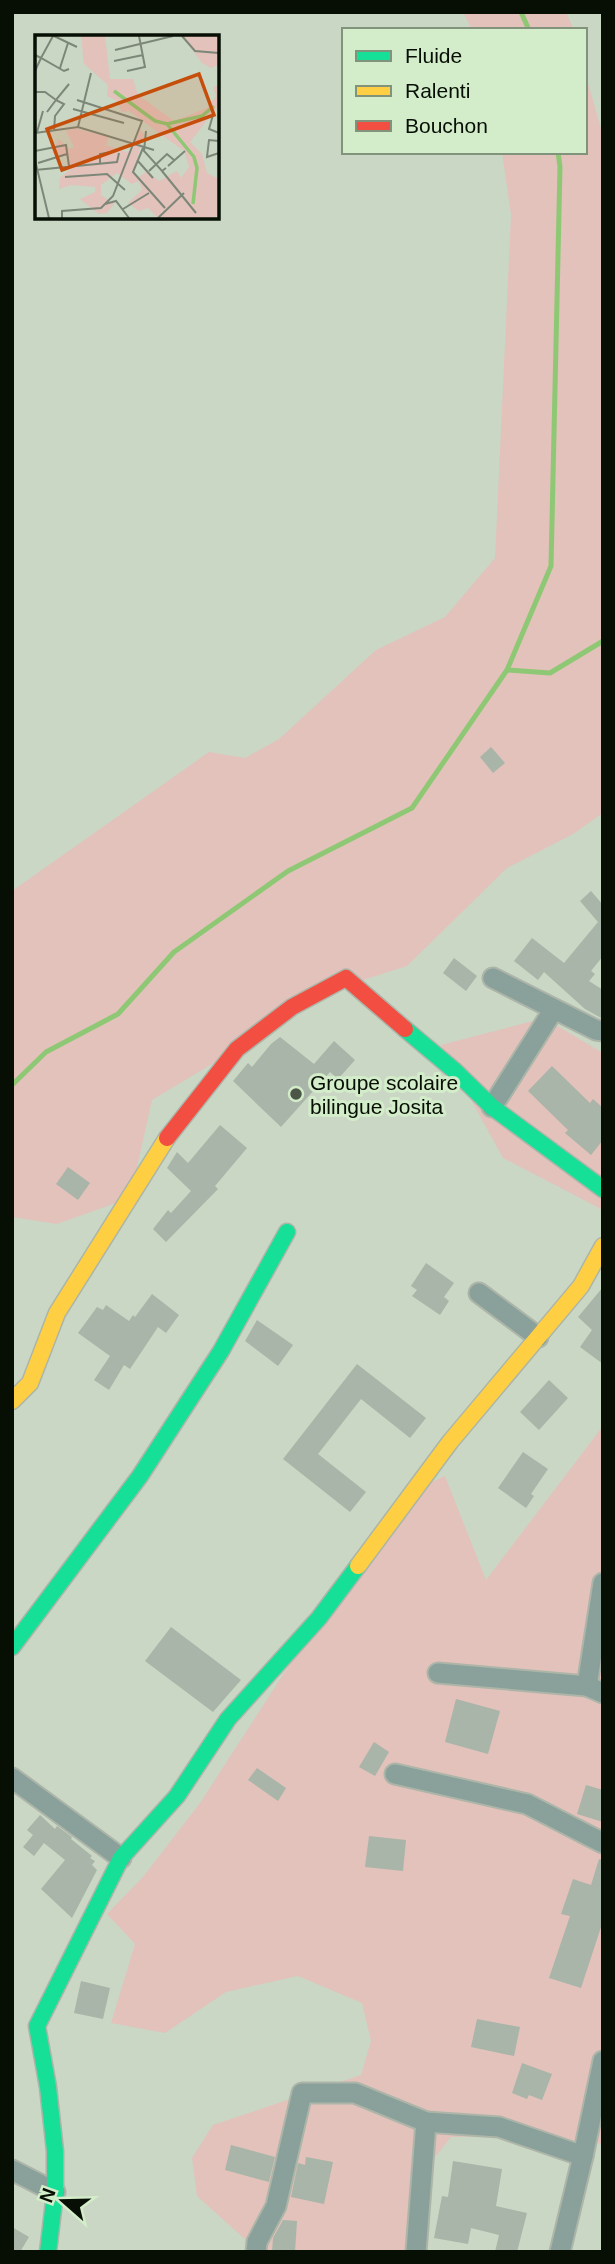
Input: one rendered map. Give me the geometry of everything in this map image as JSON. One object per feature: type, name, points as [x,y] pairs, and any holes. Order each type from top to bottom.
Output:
[{"type":"street","points":[[12,1401],[30,1383],[57,1313],[163,1143],[237,1049],[292,1007],[346,978],[492,1107],[603,1189]]},
{"type":"street","points":[[493,978],[596,1030],[603,1031]]},
{"type":"street","points":[[492,1107],[554,1009]]},
{"type":"street","points":[[12,1647],[140,1476],[221,1351],[287,1232]]},
{"type":"street","points":[[48,2252],[55,2192],[55,2150],[37,2026],[121,1858],[177,1796],[228,1719],[319,1618],[450,1442],[581,1286],[603,1246]]},
{"type":"street","points":[[479,1293],[538,1337]]},
{"type":"street","points":[[438,1673],[595,1690],[603,1583]]},
{"type":"street","points":[[395,1774],[527,1804],[603,1843]]},
{"type":"street","points":[[12,1778],[121,1858]]},
{"type":"street","points":[[560,2252],[603,2061]]},
{"type":"street","points":[[256,2252],[257,2242],[275,2206],[302,2093],[355,2093],[426,2122],[499,2127],[583,2157]]},
{"type":"street","points":[[416,2252],[426,2122]]},
{"type":"street","points":[[12,2170],[55,2192]]},
{"type":"shaded area","points":[[463,12],[566,12],[573,28],[471,28]]},
{"type":"shaded area","points":[[587,80],[603,135],[603,813],[573,834],[507,868],[407,966],[338,988],[152,1100],[130,1198],[57,1224],[12,1217],[12,891],[209,752],[245,758],[279,739],[376,650],[445,617],[495,558],[511,215],[502,154],[587,154]]},
{"type":"shaded area","points":[[544,1018],[603,1053],[603,1210],[503,1158],[441,1045]]},
{"type":"shaded area","points":[[603,1426],[603,2144],[539,2136],[451,2137],[427,2167],[424,2252],[259,2252],[197,2196],[192,2158],[213,2125],[361,2075],[371,2041],[362,2003],[298,1976],[226,1992],[165,2033],[111,2023],[135,1944],[107,1914],[143,1877],[200,1803],[398,1497],[445,1476],[486,1580]]},
{"type":"building","points":[[491,747],[505,763],[493,773],[480,757]]},
{"type":"building","points":[[591,891],[603,905],[603,956],[591,971],[595,974],[589,981],[603,990],[603,1019],[585,1009],[544,972],[538,980],[514,961],[532,938],[564,963],[598,922],[580,901]]},
{"type":"building","points":[[454,958],[477,976],[466,991],[443,973]]},
{"type":"building","points":[[280,1037],[314,1064],[334,1041],[355,1060],[338,1079],[330,1072],[281,1127],[233,1081],[248,1063],[252,1067]]},
{"type":"building","points":[[552,1066],[590,1103],[593,1099],[603,1108],[603,1140],[591,1155],[565,1133],[568,1130],[528,1091]]},
{"type":"building","points":[[220,1125],[247,1148],[215,1186],[218,1189],[166,1242],[153,1229],[168,1210],[171,1213],[191,1191],[167,1168],[177,1152],[188,1163]]},
{"type":"building","points":[[68,1167],[90,1183],[78,1200],[56,1184]]},
{"type":"building","points":[[426,1263],[454,1283],[444,1297],[449,1301],[440,1315],[412,1296],[417,1290],[411,1286]]},
{"type":"building","points":[[603,1287],[603,1364],[580,1347],[592,1330],[578,1317]]},
{"type":"building","points":[[152,1294],[179,1315],[166,1333],[158,1327],[130,1369],[124,1365],[109,1390],[94,1380],[110,1356],[78,1333],[97,1307],[103,1310],[106,1305],[129,1321]]},
{"type":"building","points":[[257,1320],[293,1345],[278,1366],[245,1341]]},
{"type":"building","points":[[357,1364],[426,1418],[410,1438],[361,1399],[318,1454],[366,1492],[350,1512],[283,1459]]},
{"type":"building","points":[[549,1380],[568,1398],[539,1430],[520,1412]]},
{"type":"building","points":[[523,1452],[548,1469],[531,1494],[534,1496],[526,1508],[498,1488]]},
{"type":"building","points":[[171,1627],[241,1680],[213,1712],[145,1661]]},
{"type":"building","points":[[456,1699],[500,1711],[488,1754],[445,1742]]},
{"type":"building","points":[[374,1742],[389,1752],[375,1776],[359,1767]]},
{"type":"building","points":[[257,1768],[286,1788],[278,1801],[248,1780]]},
{"type":"building","points":[[586,1785],[603,1790],[603,1822],[577,1814]]},
{"type":"building","points":[[40,1815],[55,1829],[57,1826],[72,1837],[71,1839],[95,1861],[92,1865],[97,1870],[72,1918],[41,1889],[65,1860],[44,1843],[34,1856],[23,1847],[33,1835],[27,1830]]},
{"type":"building","points":[[369,1836],[406,1840],[403,1871],[365,1867]]},
{"type":"building","points":[[599,1859],[603,1860],[603,1921],[581,1988],[549,1978],[570,1916],[561,1914],[573,1879],[591,1885]]},
{"type":"building","points":[[81,1981],[110,1988],[103,2019],[74,2013]]},
{"type":"building","points":[[477,2019],[520,2027],[514,2056],[471,2047]]},
{"type":"building","points":[[522,2063],[552,2074],[542,2100],[529,2095],[527,2099],[512,2093]]},
{"type":"building","points":[[231,2145],[275,2157],[269,2182],[225,2170]]},
{"type":"building","points":[[306,2157],[333,2162],[324,2204],[291,2197],[298,2163],[305,2165]]},
{"type":"building","points":[[453,2161],[502,2169],[496,2206],[527,2213],[517,2252],[495,2252],[499,2235],[471,2228],[468,2244],[434,2238],[442,2196],[448,2197]]},
{"type":"building","points":[[283,2220],[297,2221],[295,2252],[272,2252],[273,2238]]},
{"type":"building","points":[[12,2227],[29,2237],[20,2252],[12,2252]]},
{"type":"waterway","points":[[521,12],[528,28]]},
{"type":"waterway","points":[[12,1085],[46,1052],[118,1014],[174,952],[288,871],[412,808],[507,670],[551,566],[558,154]]},
{"type":"waterway","points":[[507,670],[550,673],[603,641]]},
{"type":"traffic: fast","points":[[405,1029],[455,1071],[492,1107],[603,1189]]},
{"type":"traffic: fast","points":[[12,1647],[140,1476],[221,1351],[287,1232]]},
{"type":"traffic: fast","points":[[48,2252],[55,2193],[55,2151],[48,2087],[37,2026],[121,1858],[177,1796],[228,1719],[319,1618],[358,1566]]},
{"type":"traffic: slow","points":[[12,1401],[30,1383],[57,1313],[167,1138]]},
{"type":"traffic: slow","points":[[358,1566],[450,1442],[581,1286],[603,1246]]},
{"type":"traffic: jam","points":[[167,1138],[237,1049],[292,1007],[346,978],[405,1029]]},
{"type":"place","name":"Groupe scolaire bilingue Josita","points":[[296,1094]]}]
